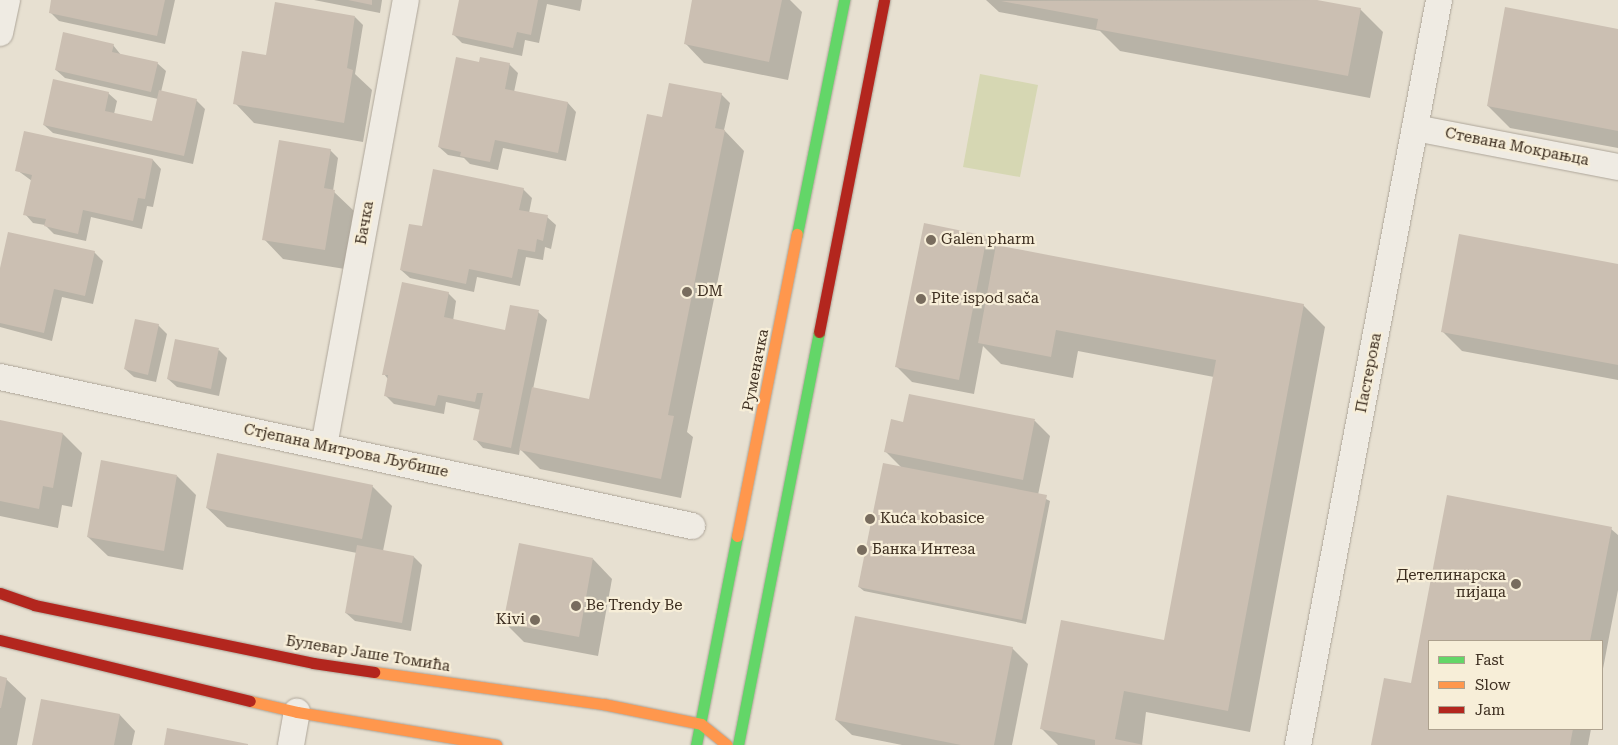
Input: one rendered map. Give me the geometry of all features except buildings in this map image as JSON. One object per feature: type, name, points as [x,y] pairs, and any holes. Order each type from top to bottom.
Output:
[{"type":"street","points":[[0,33],[6,0]]},
{"type":"street","name":"Бачка","points":[[324,446],[406,0]]},
{"type":"street","name":"Руменачка","points":[[696,745],[844,0]]},
{"type":"street","points":[[738,745],[884,0]]},
{"type":"street","name":"Пастерова","points":[[1298,745],[1439,0]]},
{"type":"street","name":"Стевана Мокрањца","points":[[1415,128],[1618,167]]},
{"type":"street","name":"Стјепана Митрова Љубише","points":[[0,377],[692,526]]},
{"type":"street","name":"Булевар Јаше Томића","points":[[0,593],[34,605],[313,663],[603,704],[701,724],[727,745]]},
{"type":"street","points":[[0,640],[297,712],[496,745]]},
{"type":"street","points":[[291,745],[297,712]]},
{"type":"green space","points":[[980,74],[1038,85],[1020,177],[963,167]]},
{"type":"traffic: fast","points":[[797,234],[844,0]]},
{"type":"traffic: fast","points":[[738,745],[819,332]]},
{"type":"traffic: fast","points":[[696,745],[737,536]]},
{"type":"traffic: slow","points":[[737,536],[797,234]]},
{"type":"traffic: slow","points":[[374,672],[603,704],[701,724],[727,745]]},
{"type":"traffic: slow","points":[[250,701],[297,712],[496,745]]},
{"type":"traffic: jam","points":[[819,332],[884,0]]},
{"type":"traffic: jam","points":[[0,593],[34,605],[313,663],[374,672]]},
{"type":"traffic: jam","points":[[0,640],[250,701]]},
{"type":"place","name":"Galen pharm","points":[[931,240]]},
{"type":"place","name":"DM","points":[[687,292]]},
{"type":"place","name":"Pite ispod sača","points":[[921,299]]},
{"type":"place","name":"Kuća kobasice","points":[[870,519]]},
{"type":"place","name":"Банка Интеза","points":[[862,550]]},
{"type":"place","name":"Детелинарска пијаца","points":[[1516,584]]},
{"type":"place","name":"Be Trendy Be","points":[[576,606]]},
{"type":"place","name":"Kivi","points":[[535,620]]}]
